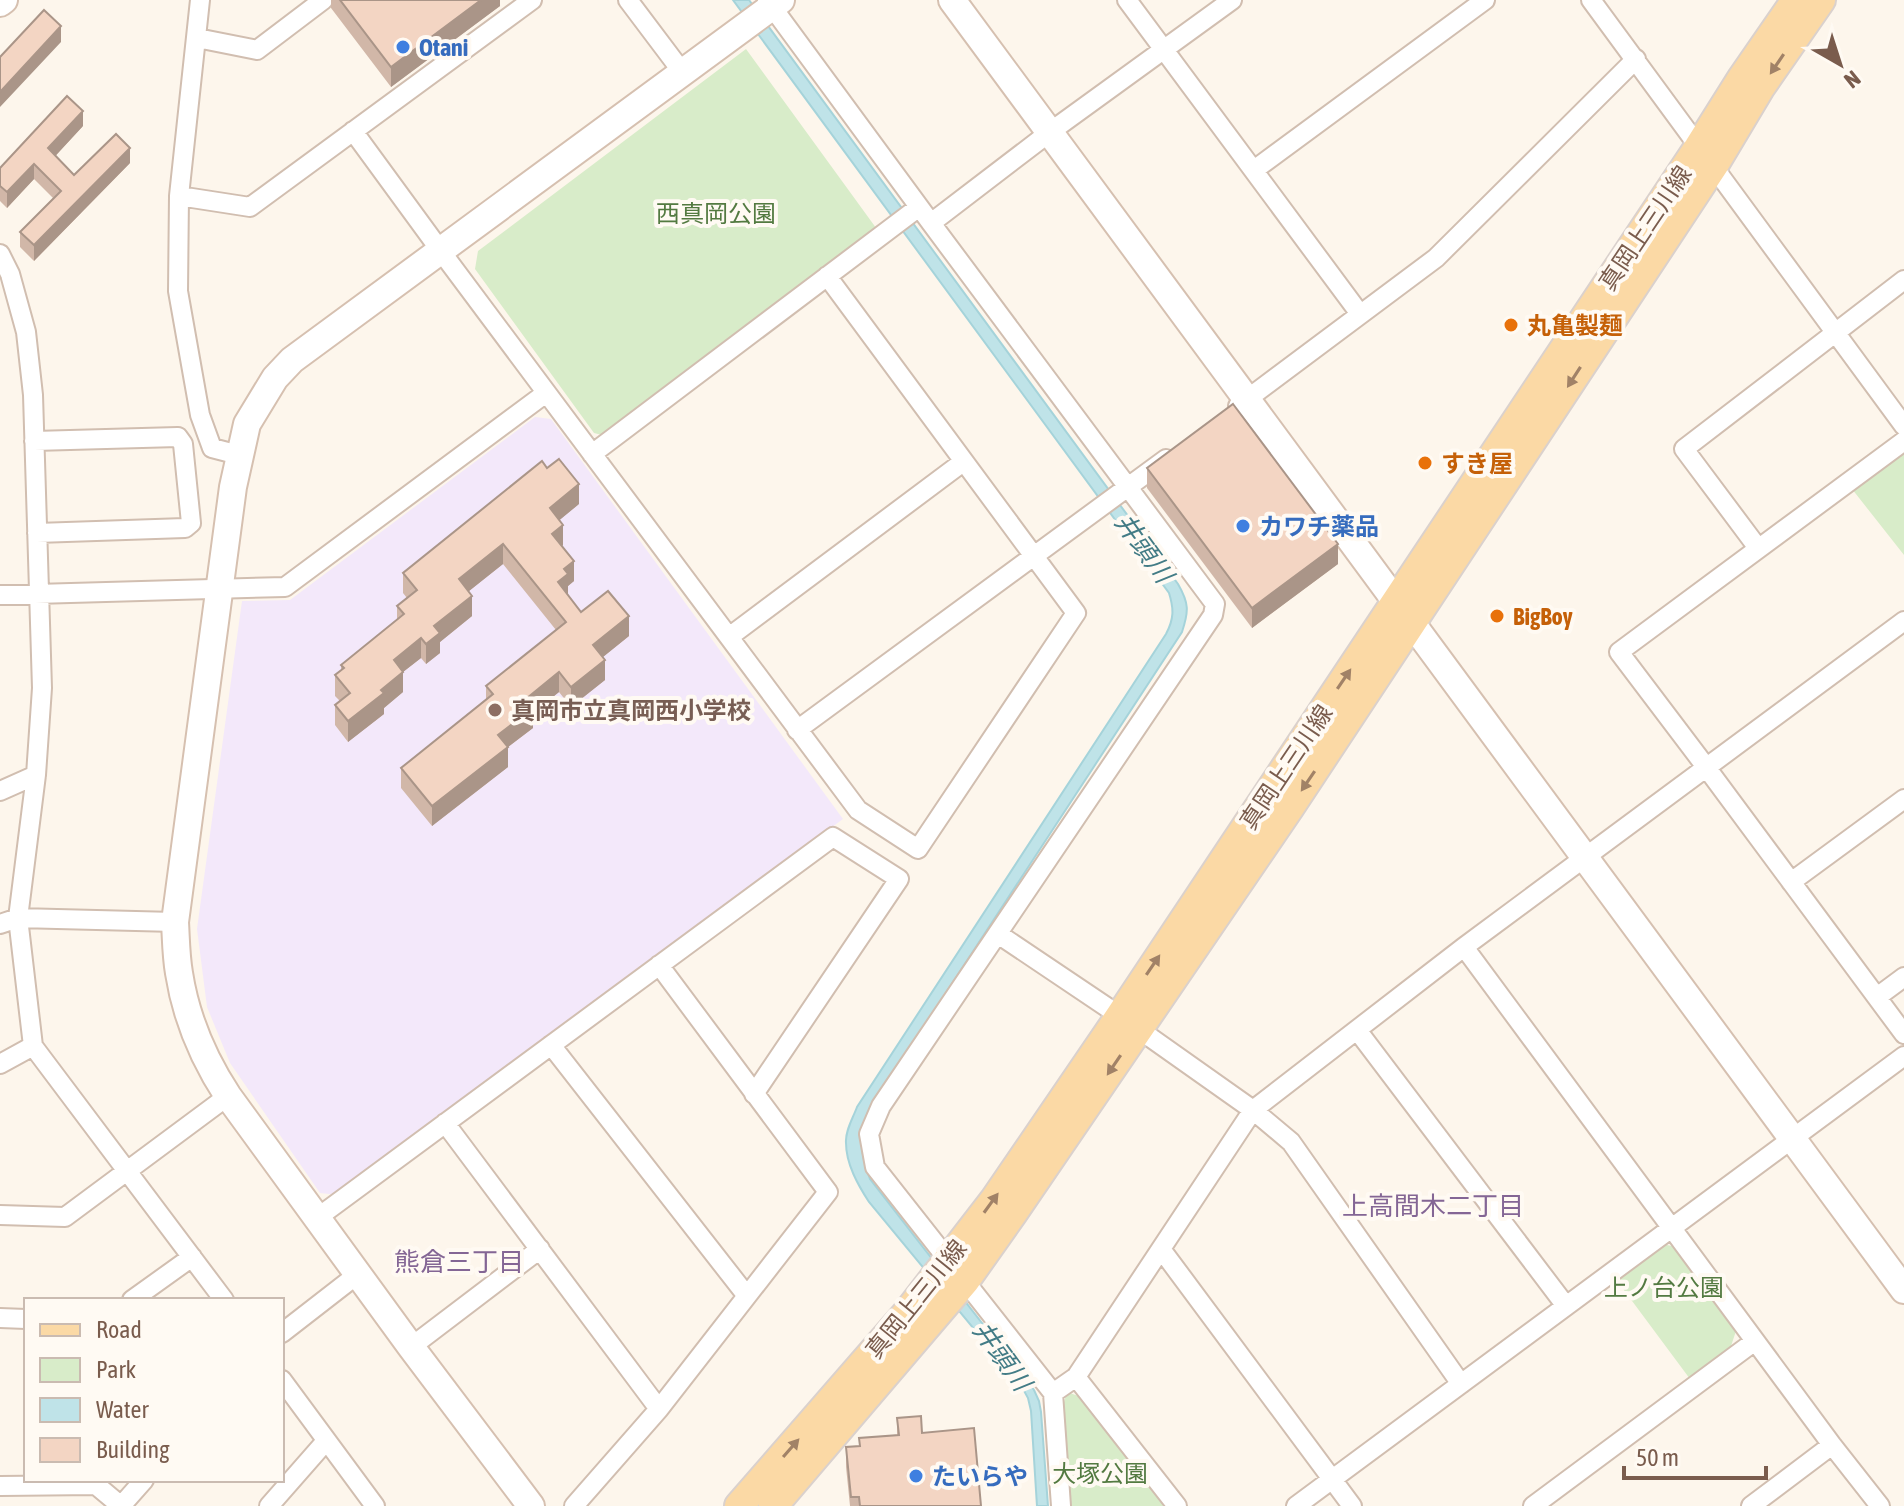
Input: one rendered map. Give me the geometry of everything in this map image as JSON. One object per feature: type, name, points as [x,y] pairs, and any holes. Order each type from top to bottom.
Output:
[{"type":"main road","name":"真岡上三川線","points":[[1706,156],[1742,78],[1796,0]]},
{"type":"main road","name":"真岡上三川線","points":[[773,1506],[957,1270],[995,1199],[1129,1022],[1706,156],[1760,88],[1821,0]]},
{"type":"main road","name":"真岡上三川線","points":[[739,1506],[907,1313],[957,1270]]},
{"type":"street","points":[[200,0],[179,196],[178,291],[200,415],[212,448],[239,455]]},
{"type":"street","points":[[197,38],[257,50],[323,0]]},
{"type":"street","points":[[179,196],[250,207],[532,0]]},
{"type":"street","points":[[628,0],[683,73]]},
{"type":"street","points":[[952,0],[1904,1290]]},
{"type":"street","points":[[1127,0],[1360,314]]},
{"type":"street","points":[[931,223],[1232,0]]},
{"type":"street","points":[[1254,170],[1485,0]]},
{"type":"street","points":[[1591,0],[1904,426]]},
{"type":"street","points":[[531,1506],[228,1096],[211,1070],[186,1008],[178,970],[175,922],[239,455],[247,424],[275,378],[292,360],[683,73],[773,2],[919,207],[1215,604],[1213,615],[905,1068],[881,1106],[869,1134],[875,1167],[1053,1393],[1061,1506]]},
{"type":"street","points":[[1223,417],[1436,258],[1636,59]]},
{"type":"street","points":[[353,131],[858,810],[918,849],[1076,613],[827,276]]},
{"type":"street","points":[[592,454],[919,207]]},
{"type":"street","points":[[0,254],[10,274],[26,332],[33,395],[42,688],[36,775],[9,921],[33,1046],[223,1298]]},
{"type":"street","points":[[1758,548],[1684,449],[1904,280]]},
{"type":"street","points":[[0,595],[285,587],[546,393]]},
{"type":"street","points":[[34,441],[178,437],[183,444],[191,523],[185,528],[37,533]]},
{"type":"street","points":[[1904,441],[1619,652],[1904,1034]]},
{"type":"street","points":[[797,730],[1175,452]]},
{"type":"street","points":[[729,637],[963,462]]},
{"type":"street","points":[[1053,1393],[1076,1377],[1253,1110],[1464,947],[1904,621]]},
{"type":"street","points":[[0,791],[36,775]]},
{"type":"street","points":[[1791,882],[1904,799]]},
{"type":"street","points":[[317,1218],[833,837],[899,879],[754,1094]]},
{"type":"street","points":[[9,921],[175,922]]},
{"type":"street","points":[[998,934],[1253,1110],[1291,1142],[1461,1384]]},
{"type":"street","points":[[1464,947],[1880,1506]]},
{"type":"street","points":[[574,1506],[659,1409],[828,1192],[659,965]]},
{"type":"street","points":[[1877,997],[1904,977]]},
{"type":"street","points":[[1357,1030],[1566,1306]]},
{"type":"street","points":[[551,1045],[747,1296]]},
{"type":"street","points":[[0,1064],[33,1046]]},
{"type":"street","points":[[1296,1506],[1904,1056]]},
{"type":"street","points":[[0,1215],[65,1217],[228,1096]]},
{"type":"street","points":[[445,1123],[659,1409]]},
{"type":"street","points":[[411,1347],[540,1249]]},
{"type":"street","points":[[1161,1249],[1352,1506]]},
{"type":"street","points":[[135,1298],[192,1257]]},
{"type":"street","points":[[284,1331],[358,1274]]},
{"type":"street","points":[[0,1318],[24,1319]]},
{"type":"street","points":[[1533,1506],[1755,1341]]},
{"type":"street","points":[[1076,1377],[1177,1506]]},
{"type":"street","points":[[284,1383],[375,1506]]},
{"type":"street","points":[[269,1506],[326,1441]]},
{"type":"street","points":[[1751,1506],[1832,1445]]},
{"type":"street","points":[[0,1486],[96,1485],[121,1506],[142,1482]]},
{"type":"shaded area","name":"真岡市立真岡西小学校","points":[[535,417],[551,419],[843,819],[338,1195],[320,1193],[230,1063],[207,1007],[197,929],[242,601],[290,600]]},
{"type":"green space","name":"西真岡公園","points":[[746,49],[879,232],[606,436],[594,433],[475,269],[478,251]]},
{"type":"green space","points":[[1904,452],[1904,555],[1852,489]]},
{"type":"green space","name":"上ノ台公園","points":[[1662,1244],[1677,1247],[1736,1331],[1731,1346],[1690,1379],[1615,1278]]},
{"type":"green space","name":"大塚公園","points":[[1067,1392],[1084,1398],[1165,1506],[1069,1506],[1062,1409]]},
{"type":"water","name":"井頭川","points":[[733,0],[749,0],[1178,584],[1186,602],[1187,613],[1182,632],[868,1112],[863,1130],[864,1161],[870,1179],[1034,1390],[1041,1412],[1048,1506],[1037,1506],[1031,1411],[1022,1387],[869,1202],[850,1166],[846,1138],[857,1107],[1166,634],[1172,619],[1172,604],[1169,593]]},
{"type":"building","name":"Otani","points":[[340,0],[481,0],[391,67]]},
{"type":"building","points":[[44,10],[61,26],[0,92],[0,57]]},
{"type":"building","points":[[67,96],[83,111],[48,148],[74,175],[116,134],[130,148],[34,245],[20,232],[61,191],[34,164],[7,192],[0,186],[0,168]]},
{"type":"building","name":"カワチ薬品","points":[[1233,404],[1338,544],[1252,608],[1147,468]]},
{"type":"building","points":[[559,459],[579,484],[550,508],[563,525],[552,534],[574,561],[564,569],[568,574],[558,582],[581,612],[608,591],[629,616],[593,645],[605,660],[571,687],[559,672],[526,699],[533,708],[498,735],[508,747],[432,806],[401,768],[493,694],[486,686],[566,622],[503,544],[459,579],[472,596],[434,626],[440,633],[426,644],[421,638],[394,660],[403,672],[381,690],[384,693],[348,721],[335,705],[350,693],[335,675],[344,668],[341,665],[404,614],[397,606],[417,590],[403,573],[542,461],[547,468]]},
{"type":"building","points":[[921,1416],[922,1433],[974,1428],[981,1506],[860,1506],[859,1497],[851,1497],[846,1447],[860,1446],[859,1438],[899,1435],[897,1418]]},
{"type":"place","name":"Otani","points":[[403,47]]},
{"type":"place","name":"丸亀製麺","points":[[1511,325]]},
{"type":"place","name":"すき屋","points":[[1425,463]]},
{"type":"place","name":"カワチ薬品","points":[[1243,526]]},
{"type":"place","name":"BigBoy","points":[[1497,616]]},
{"type":"place","name":"真岡市立真岡西小学校","points":[[495,710]]},
{"type":"place","name":"たいらや","points":[[916,1476]]},
{"type":"district","name":"上高間木二丁目","points":[[1433,1206]]},
{"type":"district","name":"熊倉三丁目","points":[[459,1262]]}]
